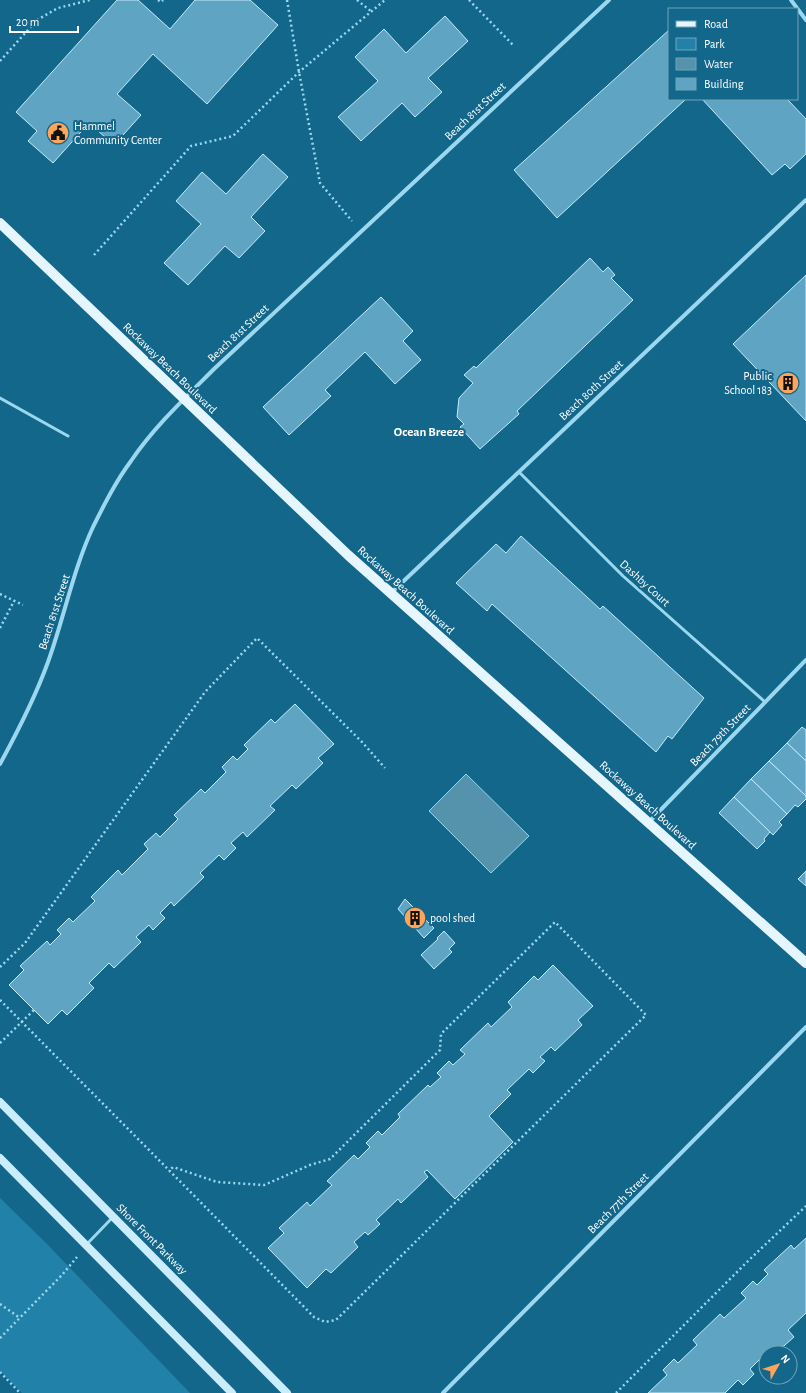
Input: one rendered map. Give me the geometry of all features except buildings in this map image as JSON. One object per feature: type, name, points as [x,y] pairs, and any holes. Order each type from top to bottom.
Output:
[{"type":"main road","name":"Rockaway Beach Boulevard","points":[[0,223],[317,526],[390,593],[806,963]]},
{"type":"street","name":"Beach 81st Street","points":[[0,764],[29,708],[48,663],[93,527],[130,461],[158,427],[214,369],[608,0]]},
{"type":"street","points":[[790,0],[796,8]]},
{"type":"street","points":[[798,10],[806,20]]},
{"type":"street","name":"Beach 80th Street","points":[[390,593],[806,200]]},
{"type":"street","name":"Beach 79th Street","points":[[648,823],[806,660]]},
{"type":"street","name":"Beach 77th Street","points":[[443,1393],[806,1026]]},
{"type":"street","name":"Shore Front Parkway","points":[[0,1102],[287,1393]]},
{"type":"street","points":[[0,1158],[232,1393]]},
{"type":"lane","points":[[0,398],[68,436]]},
{"type":"lane","name":"Dashby Court","points":[[519,472],[623,576],[765,702]]},
{"type":"lane","points":[[86,1245],[114,1217]]},
{"type":"path","points":[[0,62],[37,20],[58,8],[90,0]]},
{"type":"path","points":[[158,0],[161,2],[163,0]]},
{"type":"path","points":[[287,0],[320,183],[361,231]]},
{"type":"path","points":[[357,0],[372,12]]},
{"type":"path","points":[[94,255],[191,146],[233,136],[299,72],[385,0]]},
{"type":"path","points":[[469,0],[514,46]]},
{"type":"path","points":[[0,594],[23,605]]},
{"type":"path","points":[[0,628],[14,601]]},
{"type":"path","points":[[0,967],[26,943],[206,692],[258,638],[362,742],[385,768]]},
{"type":"path","points":[[0,1000],[169,1171],[291,1293],[314,1317],[325,1322],[336,1320],[646,1015],[555,922],[441,1034],[440,1050],[330,1159],[310,1165],[264,1185],[217,1182],[173,1167],[169,1171]]},
{"type":"path","points":[[0,1043],[34,1010]]},
{"type":"path","points":[[616,1393],[749,1260],[806,1206]]},
{"type":"path","points":[[0,1338],[62,1275],[86,1245]]},
{"type":"path","points":[[0,1304],[20,1318]]},
{"type":"path","points":[[0,1372],[20,1393]]},
{"type":"green space","points":[[0,1198],[47,1244],[190,1393],[22,1393],[0,1371]]},
{"type":"water","points":[[466,774],[529,836],[491,873],[429,811]]},
{"type":"place","name":"Hammel Community Center","points":[[58,133]]},
{"type":"place","name":"Public School 183","points":[[788,383]]},
{"type":"place","name":"pool shed","points":[[415,918]]},
{"type":"district","name":"Ocean Breeze","points":[[429,431]]}]
